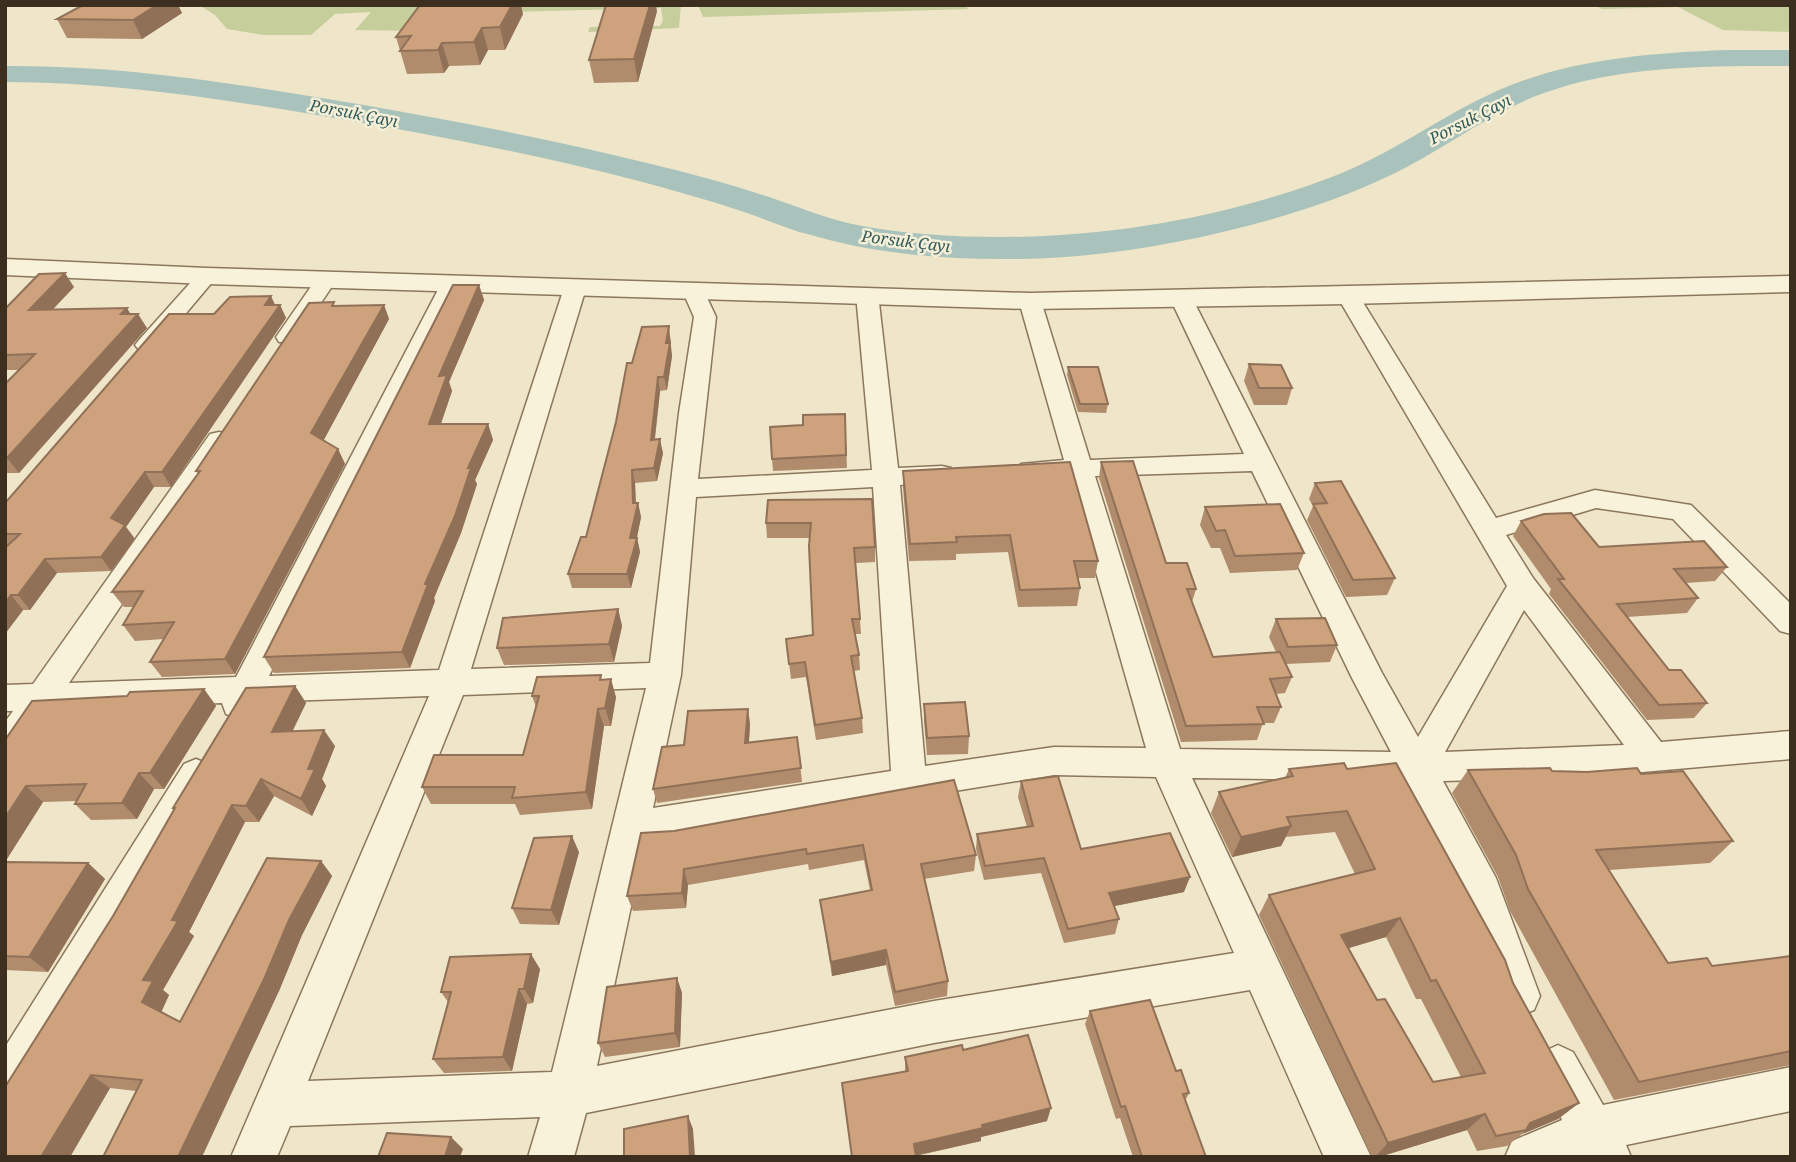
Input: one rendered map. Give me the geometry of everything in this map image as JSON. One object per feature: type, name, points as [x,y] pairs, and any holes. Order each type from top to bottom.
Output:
[{"type":"street","points":[[5,267],[42,279],[207,276],[1030,301],[1348,296],[1791,284]]},
{"type":"street","points":[[134,359],[207,276]]},
{"type":"street","points":[[272,360],[326,279]]},
{"type":"street","points":[[5,1088],[246,691],[452,284]]},
{"type":"street","points":[[254,1157],[451,683],[575,288]]},
{"type":"street","points":[[551,1157],[569,1094],[665,675],[705,317],[694,292]]},
{"type":"street","points":[[867,295],[886,478],[909,783]]},
{"type":"street","points":[[1348,296],[1522,586],[1653,757]]},
{"type":"street","points":[[1181,298],[1368,678],[1477,877],[1513,986],[1600,1144]]},
{"type":"street","points":[[1030,301],[1168,765],[1348,1157]]},
{"type":"street","points":[[5,749],[149,545],[233,418]]},
{"type":"street","points":[[684,489],[985,472],[1261,462]]},
{"type":"street","points":[[1489,530],[1595,499],[1681,511],[1791,623]]},
{"type":"street","points":[[1419,767],[1522,586]]},
{"type":"street","points":[[5,698],[665,675]]},
{"type":"street","points":[[630,827],[1054,761],[1168,765],[1419,767],[1585,763],[1791,745]]},
{"type":"street","points":[[276,1104],[569,1094],[934,1022],[1261,968]]},
{"type":"street","points":[[1528,1157],[1600,1144],[1791,1089]]},
{"type":"green space","points":[[199,5],[681,5],[679,28],[588,32],[590,27],[660,26],[663,21],[661,8],[427,14],[416,31],[355,30],[371,12],[335,14],[311,35],[263,35],[227,29],[215,15]]},
{"type":"green space","points":[[698,5],[966,5],[968,9],[703,17]]},
{"type":"green space","points":[[1594,5],[1791,5],[1791,32],[1723,30],[1678,7],[1602,9]]},
{"type":"building","points":[[83,5],[157,5],[133,20],[57,19]]},
{"type":"building","points":[[420,5],[512,5],[500,27],[482,28],[474,42],[442,43],[438,50],[400,51],[411,36],[396,37]]},
{"type":"building","points":[[606,5],[650,5],[634,59],[589,60]]},
{"type":"building","points":[[65,273],[29,310],[127,308],[121,314],[138,314],[5,458],[5,384],[35,354],[5,355],[5,309],[39,274]]},
{"type":"building","points":[[453,285],[479,285],[439,376],[447,375],[429,424],[488,424],[468,468],[471,468],[455,516],[425,584],[428,584],[402,652],[264,657]]},
{"type":"building","points":[[271,296],[265,305],[280,305],[162,472],[145,472],[111,518],[125,525],[101,557],[45,559],[18,595],[11,595],[5,603],[5,548],[20,534],[5,534],[5,503],[169,314],[214,314],[230,297]]},
{"type":"building","points":[[334,302],[332,306],[384,305],[311,433],[338,449],[225,659],[150,662],[174,622],[123,625],[143,591],[112,592],[200,471],[196,471],[309,303]]},
{"type":"building","points":[[669,326],[666,343],[670,343],[664,377],[658,377],[651,440],[660,439],[654,468],[632,470],[633,503],[638,503],[630,538],[637,538],[627,574],[568,574],[581,537],[586,537],[616,422],[627,363],[632,363],[642,327]]},
{"type":"building","points":[[1249,364],[1281,365],[1292,388],[1259,388]]},
{"type":"building","points":[[1068,367],[1098,367],[1108,404],[1080,404]]},
{"type":"building","points":[[845,414],[846,455],[772,459],[770,427],[803,425],[803,415]]},
{"type":"building","points":[[1133,461],[1166,563],[1187,563],[1196,589],[1187,589],[1213,657],[1280,652],[1292,677],[1270,679],[1281,707],[1257,707],[1264,724],[1186,726],[1101,462]]},
{"type":"building","points":[[1070,462],[1098,561],[1074,561],[1080,588],[1020,590],[1010,535],[956,537],[957,542],[910,544],[903,471]]},
{"type":"building","points":[[1341,481],[1395,578],[1353,580],[1313,504],[1327,503],[1315,483]]},
{"type":"building","points":[[872,499],[875,547],[854,548],[860,619],[852,619],[859,655],[851,656],[862,718],[815,725],[805,662],[789,664],[786,639],[813,635],[809,546],[811,523],[766,523],[768,500]]},
{"type":"building","points":[[1280,504],[1304,553],[1235,556],[1225,530],[1216,531],[1205,507]]},
{"type":"building","points":[[1571,513],[1599,547],[1704,541],[1727,567],[1674,569],[1698,598],[1617,604],[1669,670],[1681,670],[1707,703],[1659,705],[1558,579],[1564,579],[1521,521],[1544,514]]},
{"type":"building","points":[[618,609],[609,644],[497,648],[503,618]]},
{"type":"building","points":[[1325,618],[1337,645],[1288,647],[1276,619]]},
{"type":"building","points":[[601,675],[600,680],[611,679],[605,708],[598,709],[586,792],[512,798],[515,787],[422,787],[434,755],[523,755],[539,696],[532,696],[537,677]]},
{"type":"building","points":[[295,686],[272,732],[324,730],[308,769],[315,769],[301,799],[261,779],[246,806],[232,805],[172,920],[178,921],[143,980],[153,981],[142,1002],[180,1022],[267,858],[321,861],[289,920],[265,977],[178,1157],[103,1157],[142,1080],[91,1075],[41,1157],[5,1157],[5,1087],[113,916],[173,808],[246,688]]},
{"type":"building","points":[[204,689],[150,773],[139,773],[122,803],[75,804],[86,784],[26,786],[5,818],[5,740],[32,701],[127,696],[130,692]]},
{"type":"building","points":[[965,702],[969,736],[927,738],[924,704]]},
{"type":"building","points":[[748,709],[745,743],[797,737],[801,768],[653,789],[662,747],[684,745],[688,711]]},
{"type":"building","points":[[1344,763],[1347,769],[1396,763],[1505,960],[1513,983],[1579,1103],[1530,1123],[1526,1130],[1496,1136],[1485,1114],[1388,1143],[1269,895],[1375,869],[1347,811],[1287,817],[1291,826],[1241,837],[1219,792],[1293,776],[1289,769]],"holes":[[[1400,918],[1431,981],[1436,980],[1485,1073],[1433,1082],[1385,999],[1377,1000],[1341,935]]]},
{"type":"building","points":[[1550,768],[1552,771],[1587,772],[1637,768],[1641,774],[1683,771],[1733,841],[1596,850],[1668,963],[1707,958],[1712,966],[1791,956],[1791,1051],[1639,1082],[1528,889],[1516,855],[1468,770]]},
{"type":"building","points":[[1058,776],[1081,849],[1170,833],[1190,877],[1109,893],[1119,919],[1068,929],[1044,858],[985,866],[977,834],[1033,826],[1021,781]]},
{"type":"building","points":[[954,780],[976,855],[921,864],[948,981],[895,992],[886,950],[831,962],[820,900],[872,890],[863,845],[807,854],[806,849],[684,869],[682,893],[627,896],[641,833],[674,831]]},
{"type":"building","points":[[572,836],[551,910],[512,908],[534,838]]},
{"type":"building","points":[[5,862],[88,863],[29,957],[5,956]]},
{"type":"building","points":[[531,954],[524,989],[519,989],[503,1057],[433,1059],[451,992],[441,992],[450,957]]},
{"type":"building","points":[[677,978],[675,1033],[598,1043],[607,987]]},
{"type":"building","points":[[1150,1000],[1176,1071],[1181,1070],[1189,1093],[1183,1094],[1206,1157],[1142,1157],[1125,1106],[1121,1107],[1090,1011]]},
{"type":"building","points":[[1028,1035],[1051,1108],[914,1144],[916,1157],[852,1157],[842,1083],[908,1071],[905,1057],[962,1045],[963,1050]]},
{"type":"building","points":[[688,1116],[690,1157],[624,1157],[624,1129]]},
{"type":"building","points":[[387,1133],[451,1137],[445,1157],[378,1157]]},
{"type":"waterway","name":"Porsuk Çayı","points":[[5,74],[79,75],[153,81],[343,110],[476,134],[608,163],[714,191],[851,235],[924,245],[1040,248],[1150,234],[1222,220],[1302,198],[1380,168],[1514,94],[1566,77],[1661,62],[1791,58]]}]
